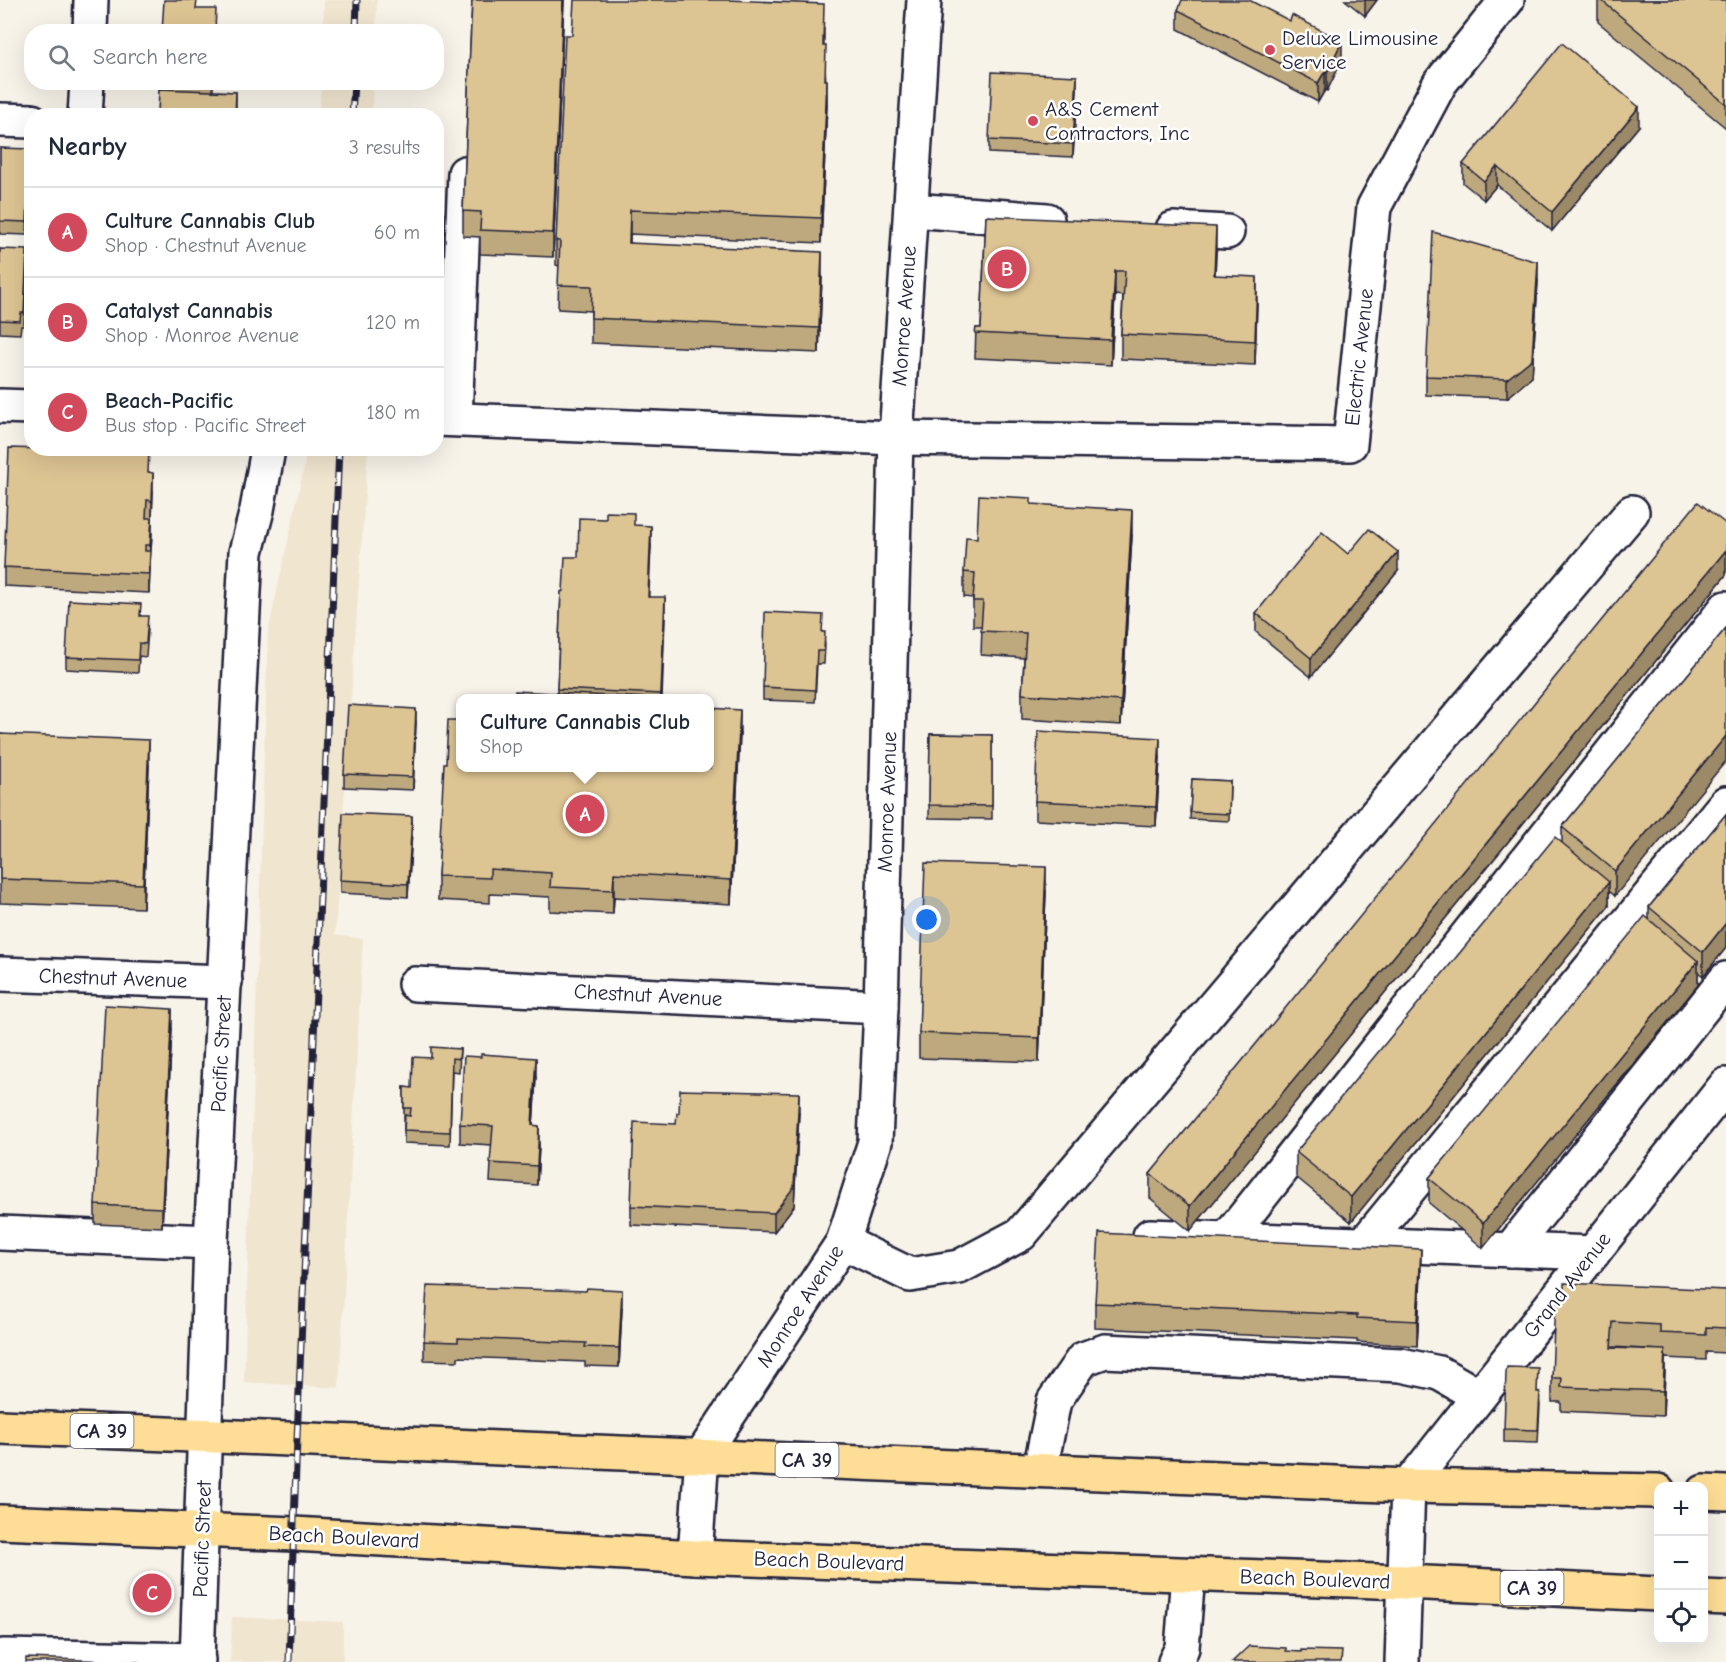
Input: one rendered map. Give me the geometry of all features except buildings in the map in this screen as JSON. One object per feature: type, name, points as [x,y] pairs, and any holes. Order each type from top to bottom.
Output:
[{"type":"main road","name":"CA 39","points":[[0,1426],[1408,1486],[1654,1491]]},
{"type":"main road","points":[[1708,1492],[1726,1493]]},
{"type":"main road","name":"Beach Boulevard","points":[[0,1522],[306,1534],[695,1557],[1405,1582],[1654,1594]]},
{"type":"main road","points":[[1708,1597],[1726,1598]]},
{"type":"street","points":[[90,24],[92,0]]},
{"type":"street","name":"Monroe Avenue","points":[[695,1557],[702,1455],[843,1242],[875,1142],[881,1006],[896,438],[924,0]]},
{"type":"street","name":"Electric Avenue","points":[[896,438],[1350,444],[1374,207],[1440,83],[1507,0]]},
{"type":"street","points":[[86,108],[87,90]]},
{"type":"street","points":[[0,120],[24,121]]},
{"type":"street","points":[[466,144],[446,419],[896,438]]},
{"type":"street","points":[[911,210],[1075,222]]},
{"type":"street","points":[[1145,226],[1227,232]]},
{"type":"street","points":[[0,406],[24,407]]},
{"type":"street","name":"Pacific Street","points":[[197,1661],[211,1242],[246,552],[267,456]]},
{"type":"street","points":[[843,1242],[910,1275],[959,1267],[1021,1234],[1632,512]]},
{"type":"street","points":[[1227,1239],[1726,608]]},
{"type":"street","points":[[1364,1244],[1726,803]]},
{"type":"street","name":"Chestnut Avenue","points":[[0,974],[225,982]]},
{"type":"street","points":[[1510,1250],[1726,979]]},
{"type":"street","name":"Chestnut Avenue","points":[[416,984],[881,1006]]},
{"type":"street","name":"Grand Avenue","points":[[1408,1486],[1726,1085]]},
{"type":"street","points":[[0,1233],[211,1242]]},
{"type":"street","points":[[1150,1236],[1593,1253]]},
{"type":"street","points":[[1040,1470],[1054,1401],[1083,1359],[1105,1351],[1401,1365],[1439,1373],[1479,1396]]},
{"type":"street","points":[[1402,1662],[1408,1486]]},
{"type":"street","points":[[1175,1662],[1182,1648],[1188,1575]]},
{"type":"street","points":[[4,1662],[4,1656],[197,1661]]},
{"type":"shaded area","points":[[324,0],[377,0],[376,24],[323,24]]},
{"type":"shaded area","points":[[321,90],[373,90],[372,108],[319,108]]},
{"type":"shaded area","points":[[306,456],[368,456],[335,935],[363,939],[339,1388],[244,1382],[268,632]]},
{"type":"shaded area","points":[[232,1617],[343,1622],[343,1662],[230,1662]]},
{"type":"railway","points":[[356,24],[357,0]]},
{"type":"railway","points":[[352,108],[354,90]]},
{"type":"railway","points":[[289,1662],[339,456]]},
{"type":"place","name":"Deluxe Limousine Service","points":[[1270,50]]},
{"type":"place","name":"A&S Cement Contractors, Inc","points":[[1033,121]]},
{"type":"place","name":"Catalyst Cannabis","points":[[1007,269]]},
{"type":"place","name":"Culture Cannabis Club","points":[[585,814]]},
{"type":"place","name":"Beach-Pacific","points":[[152,1593]]}]
